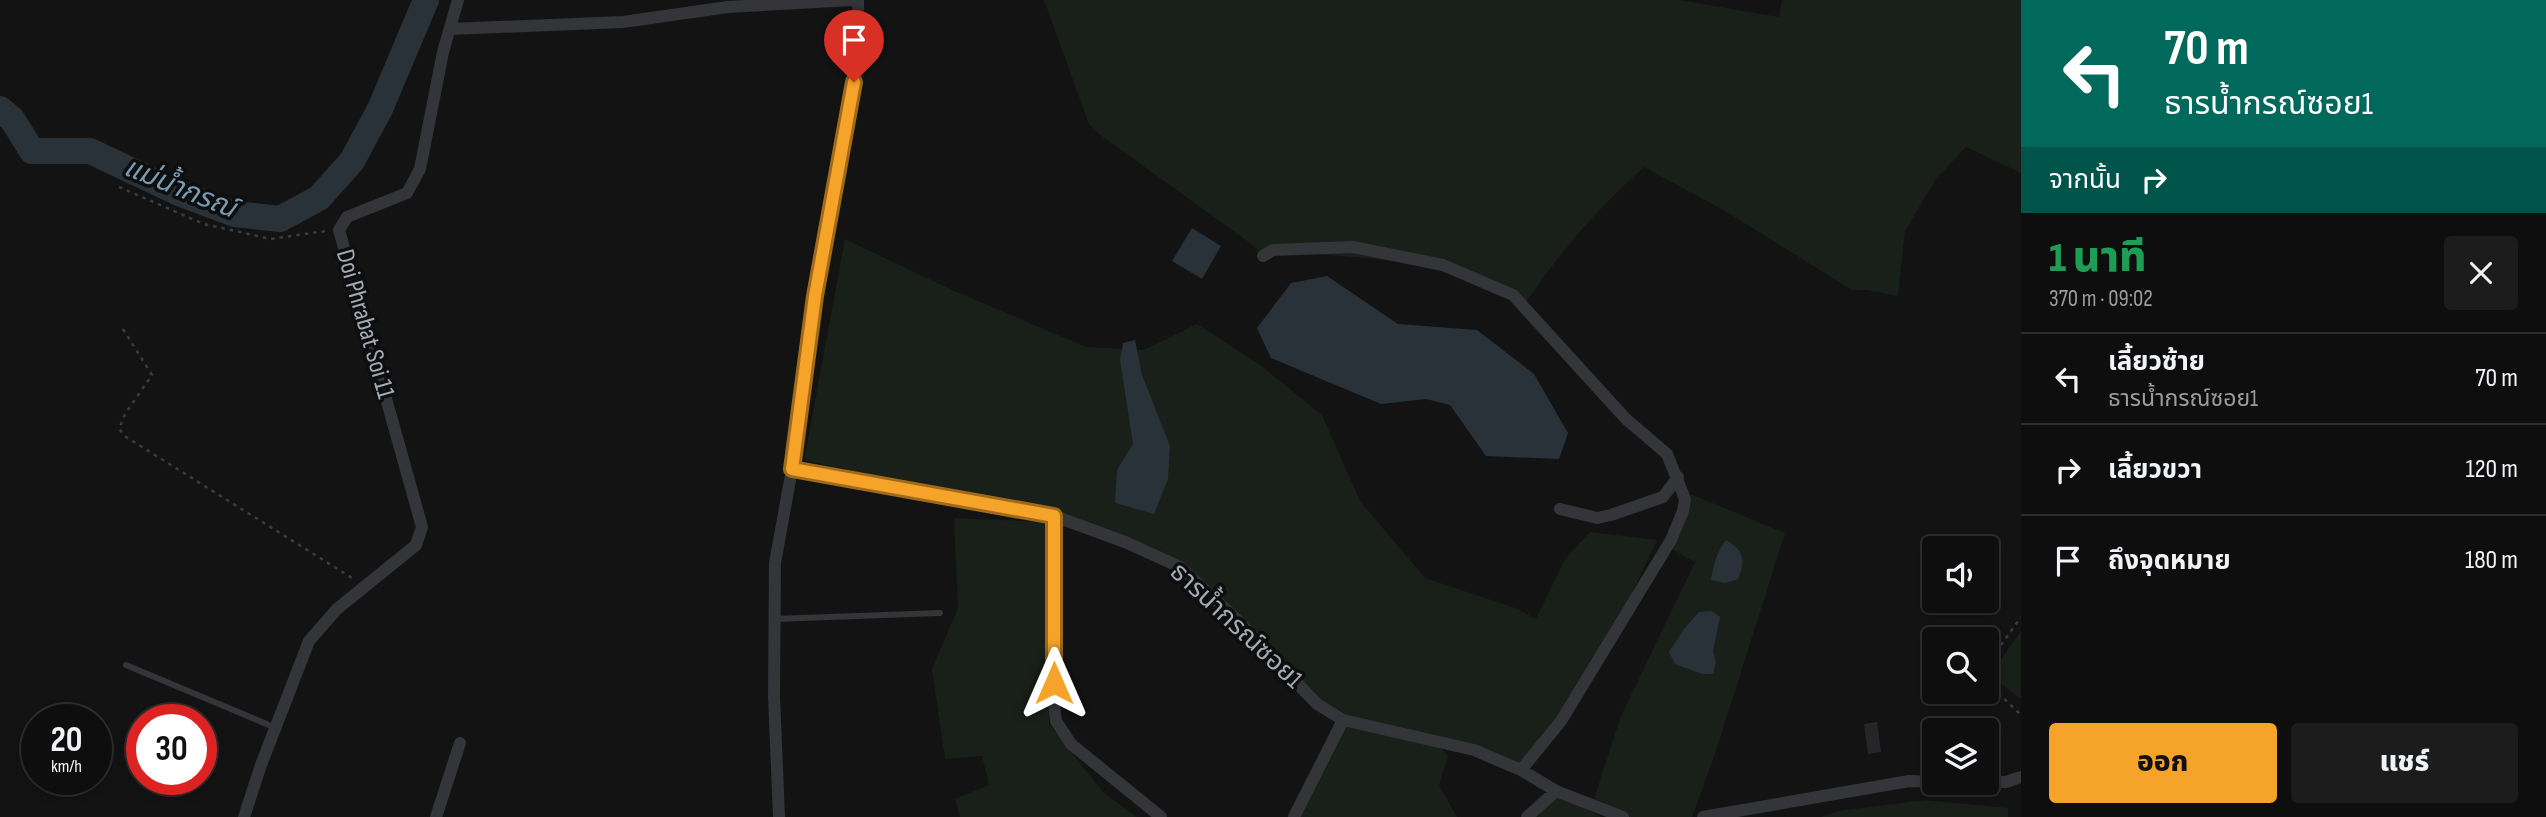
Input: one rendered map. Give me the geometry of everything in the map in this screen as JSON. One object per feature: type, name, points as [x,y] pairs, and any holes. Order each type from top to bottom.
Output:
[{"type":"street","name":"Doi Phrabat Soi 11","points":[[365,586],[416,545],[422,527],[339,229],[348,217],[407,193],[421,169],[443,52],[458,0]]},
{"type":"street","points":[[450,29],[623,22],[728,7],[852,0]]},
{"type":"street","points":[[779,817],[775,563],[792,469],[815,296],[859,55],[858,0]]},
{"type":"street","points":[[1263,256],[1273,250],[1353,247],[1443,265],[1513,295],[1626,419],[1667,454],[1685,499],[1671,540],[1562,721],[1521,771]]},
{"type":"street","name":"ธารน้ำกรณ์ซอย1","points":[[792,469],[1054,516],[1125,542],[1180,567],[1236,619],[1317,704],[1343,720],[1474,750],[1521,771],[1556,791],[1623,817]]},
{"type":"street","points":[[1560,509],[1597,518],[1611,515],[1663,497],[1678,477]]},
{"type":"street","points":[[1054,516],[1056,721],[1071,744],[1161,817]]},
{"type":"street","points":[[244,817],[309,641],[337,609],[365,586]]},
{"type":"street","points":[[1294,817],[1343,720]]},
{"type":"street","points":[[436,817],[460,743]]},
{"type":"street","points":[[1999,782],[2021,777]]},
{"type":"street","points":[[1703,817],[1909,781],[1922,782]]},
{"type":"street","points":[[1527,817],[1556,791]]},
{"type":"lane","points":[[774,619],[940,613]]},
{"type":"lane","points":[[126,666],[275,728]]},
{"type":"path","points":[[119,187],[204,224],[271,239],[339,229]]},
{"type":"path","points":[[123,329],[152,375],[125,414],[119,429],[126,437],[365,586]]},
{"type":"path","points":[[1999,648],[2021,617]]},
{"type":"path","points":[[1999,694],[2021,715]]},
{"type":"shaded area","points":[[1044,0],[1679,0],[1779,17],[1782,0],[2021,0],[2021,173],[1966,147],[1936,179],[1905,231],[1898,296],[1852,290],[1725,211],[1644,167],[1579,233],[1523,307],[1443,265],[1274,250],[1263,256],[1250,243],[1089,124]]},
{"type":"shaded area","points":[[1192,228],[1221,246],[1202,279],[1172,261]]},
{"type":"shaded area","points":[[845,239],[950,289],[1086,347],[1144,350],[1197,324],[1259,364],[1322,415],[1360,501],[1425,578],[1518,609],[1536,619],[1565,559],[1590,532],[1657,540],[1607,646],[1521,770],[1439,743],[1448,757],[1439,785],[1457,817],[1294,817],[1343,720],[1317,704],[1180,567],[1054,516],[804,460]]},
{"type":"shaded area","points":[[1327,276],[1398,324],[1477,330],[1534,374],[1568,433],[1559,459],[1486,456],[1450,405],[1426,399],[1381,404],[1271,358],[1257,328],[1291,283]]},
{"type":"shaded area","points":[[1135,340],[1142,375],[1170,446],[1168,479],[1154,514],[1115,503],[1117,470],[1133,444],[1120,360],[1123,343]]},
{"type":"shaded area","points":[[1691,494],[1785,533],[1716,751],[1692,817],[1625,817],[1594,799],[1621,716],[1695,562],[1672,549]]},
{"type":"shaded area","points":[[954,518],[1046,522],[1049,724],[1103,792],[1137,817],[960,817],[955,799],[989,785],[982,756],[945,759],[932,669],[958,608]]},
{"type":"shaded area","points":[[1726,540],[1740,552],[1742,567],[1738,579],[1725,583],[1711,580],[1716,559]]},
{"type":"shaded area","points":[[1712,611],[1720,617],[1713,651],[1716,662],[1713,674],[1702,674],[1675,664],[1669,652],[1684,629],[1699,612]]},
{"type":"shaded area","points":[[2021,631],[2021,699],[1999,682],[1999,662]]},
{"type":"shaded area","points":[[1556,791],[1601,817],[1527,817]]},
{"type":"shaded area","points":[[1926,800],[2008,808],[2008,817],[1821,817],[1838,811]]},
{"type":"building","points":[[1877,722],[1881,752],[1868,754],[1864,724]]},
{"type":"waterway","name":"แม่น้ำกรณ์","points":[[0,109],[12,119],[32,151],[90,151],[179,193],[235,214],[280,219],[319,198],[352,161],[380,109],[426,0]]},
{"type":"route","points":[[854,82],[815,296],[792,469],[1054,516],[1054,683]]}]
